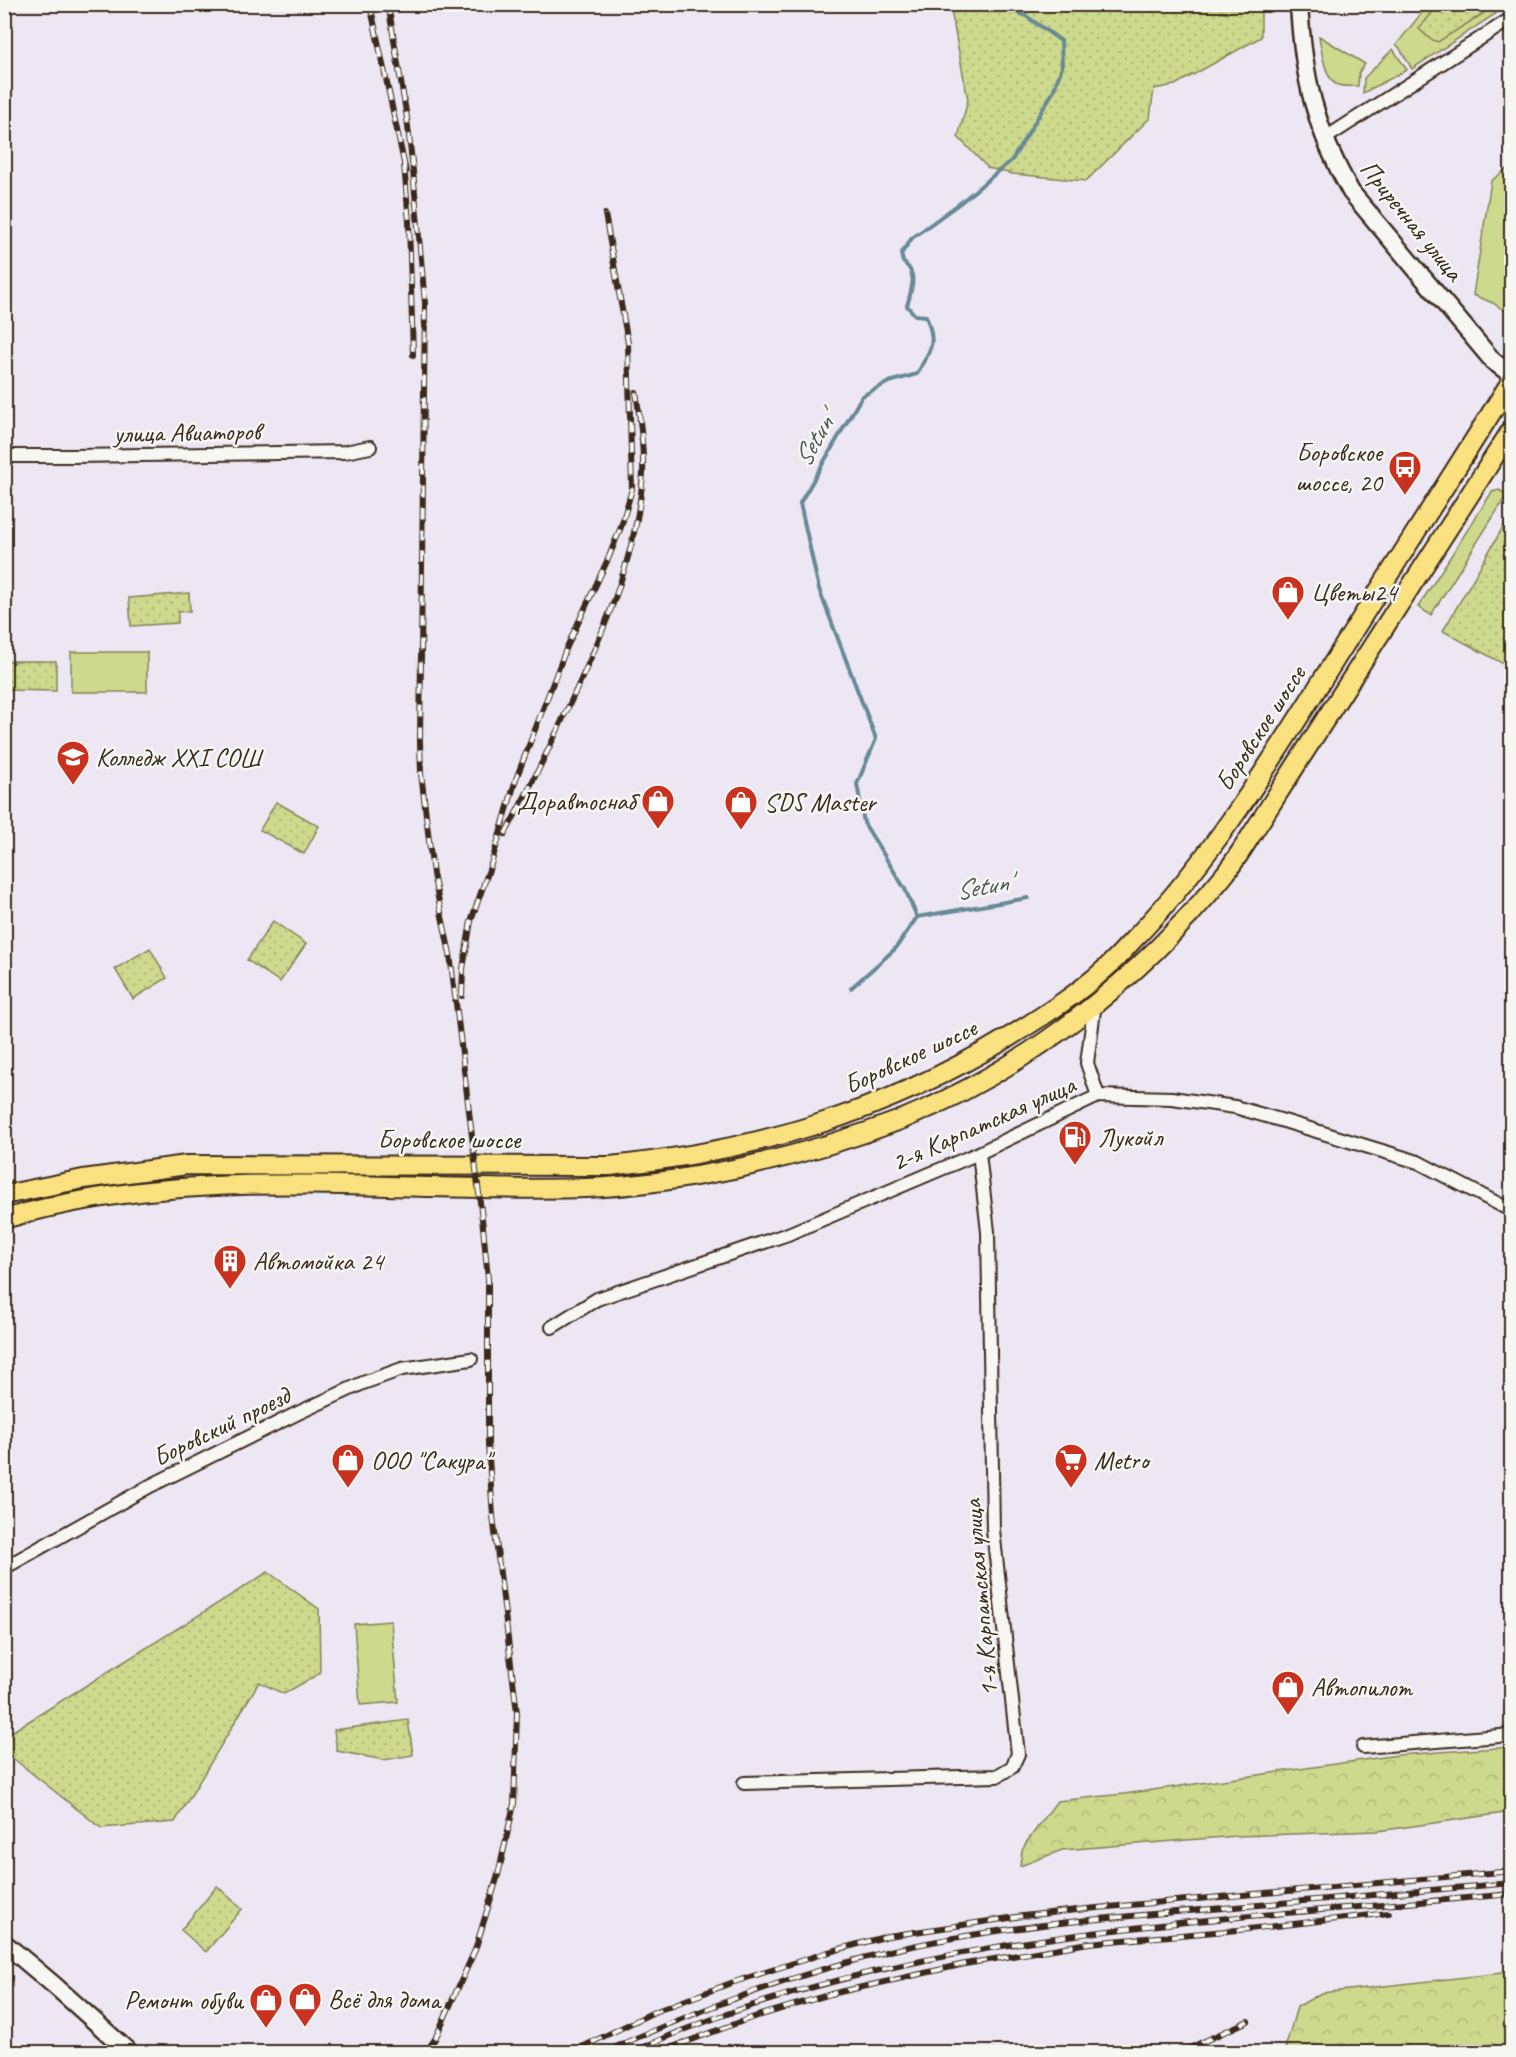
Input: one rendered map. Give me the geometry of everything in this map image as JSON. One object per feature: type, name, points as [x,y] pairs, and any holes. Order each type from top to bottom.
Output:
[{"type":"main road","name":"Боровское шоссе","points":[[4,1196],[32,1188],[83,1179],[187,1165],[610,1166],[651,1161],[730,1148],[815,1126],[879,1103],[972,1058],[1042,1016],[1107,968],[1164,908],[1196,868],[1280,748],[1512,380]]},
{"type":"main road","name":"Боровское шоссе","points":[[4,1219],[81,1201],[183,1188],[300,1185],[582,1188],[646,1183],[717,1172],[792,1156],[903,1119],[955,1094],[1023,1056],[1127,978],[1205,897],[1236,859],[1512,429]]},
{"type":"street","name":"Приречная улица","points":[[1299,4],[1301,34],[1313,107],[1324,138],[1351,192],[1493,361],[1512,375]]},
{"type":"street","points":[[1324,138],[1512,18]]},
{"type":"street","name":"улица Авиаторов","points":[[4,456],[345,452],[370,447]]},
{"type":"street","points":[[1095,1003],[1087,1063],[1098,1096]]},
{"type":"street","name":"2-я Карпатская улица","points":[[552,1327],[597,1299],[788,1234],[979,1153],[1098,1096],[1172,1098],[1235,1107],[1418,1162],[1512,1211]]},
{"type":"street","name":"1-я Карпатская улица","points":[[744,1782],[997,1776],[1012,1767],[1018,1754],[993,1530],[988,1232],[979,1153]]},
{"type":"street","name":"Боровский проезд","points":[[4,1568],[150,1486],[363,1383],[402,1369],[471,1359]]},
{"type":"street","points":[[1363,1747],[1512,1735]]},
{"type":"street","points":[[4,1943],[54,1984],[129,2052]]},
{"type":"green space","points":[[950,5],[1261,5],[1261,37],[1175,85],[1154,89],[1150,118],[1086,181],[1013,174],[988,168],[958,137],[968,100]]},
{"type":"green space","points":[[1428,5],[1493,5],[1501,10],[1412,69],[1396,45]]},
{"type":"green space","points":[[1438,5],[1477,5],[1484,13],[1438,42],[1430,39],[1419,29]]},
{"type":"green space","points":[[1319,36],[1365,64],[1359,72],[1358,86],[1338,85],[1330,77],[1324,63]]},
{"type":"green space","points":[[1393,49],[1407,70],[1363,93],[1364,78]]},
{"type":"green space","points":[[1511,166],[1511,315],[1493,303],[1473,295],[1491,181]]},
{"type":"green space","points":[[1499,490],[1507,495],[1431,615],[1418,607],[1492,492]]},
{"type":"green space","points":[[1506,522],[1512,525],[1511,668],[1443,631]]},
{"type":"green space","points":[[189,593],[190,611],[178,612],[178,623],[131,626],[129,598]]},
{"type":"green space","points":[[71,652],[147,652],[147,692],[71,692]]},
{"type":"green space","points":[[5,661],[56,661],[56,691],[5,690]]},
{"type":"green space","points":[[276,802],[319,826],[304,854],[260,830]]},
{"type":"green space","points":[[273,921],[306,944],[280,982],[247,960]]},
{"type":"green space","points":[[150,948],[167,978],[133,999],[115,969]]},
{"type":"green space","points":[[268,1572],[319,1609],[320,1673],[284,1694],[259,1682],[175,1822],[101,1828],[5,1752],[5,1736]]},
{"type":"green space","points":[[391,1621],[398,1702],[360,1705],[354,1624]]},
{"type":"green space","points":[[408,1720],[413,1755],[384,1760],[337,1751],[334,1730]]},
{"type":"green space","points":[[1511,1747],[1511,1812],[1378,1831],[1237,1836],[1062,1850],[1020,1866],[1022,1851],[1026,1843],[1057,1801],[1124,1794],[1398,1755]]},
{"type":"green space","points":[[217,1886],[242,1909],[206,1952],[181,1930]]},
{"type":"green space","points":[[1511,1972],[1511,2046],[1467,2052],[1284,2052],[1297,2007],[1321,1993]]},
{"type":"waterway","name":"Setun'","points":[[994,4],[1026,16],[1061,41],[1062,67],[1053,92],[1012,160],[960,203],[912,238],[901,254],[912,277],[912,288],[907,306],[915,315],[926,316],[932,340],[929,352],[917,374],[889,382],[862,396],[800,503],[819,589],[876,739],[857,784],[864,823],[905,889],[917,917],[1028,898]]},
{"type":"waterway","points":[[851,988],[895,949],[917,917]]},
{"type":"railway","points":[[370,4],[406,172]]},
{"type":"railway","points":[[388,4],[407,118],[425,303],[421,773],[433,874],[450,954],[483,1227],[488,1279],[488,1444],[493,1516],[517,1713],[514,1804],[498,1875],[475,1950],[435,2039],[426,2052]]},
{"type":"railway","points":[[404,164],[409,222],[413,355]]},
{"type":"railway","points":[[462,996],[463,969],[471,921],[492,861],[516,779],[566,649],[621,527],[632,489],[628,343],[605,214]]},
{"type":"railway","points":[[505,834],[585,672],[608,617],[627,561],[640,504],[643,474],[636,392]]},
{"type":"railway","points":[[572,2052],[654,2012],[731,1983],[888,1936],[1086,1909],[1512,1871]]},
{"type":"railway","points":[[605,2052],[710,2008],[780,1983],[816,1971],[928,1943],[1005,1930],[1083,1921],[1512,1883]]},
{"type":"railway","points":[[632,2052],[736,2011],[843,1979],[953,1955],[1064,1937],[1176,1923],[1512,1894]]},
{"type":"railway","points":[[659,2052],[751,2018],[831,1994],[965,1964],[1089,1943],[1249,1929],[1389,1913]]},
{"type":"railway","points":[[1181,2052],[1248,2021]]},
{"type":"place","name":"Боровское шоссе, 20","points":[[1405,496]]},
{"type":"place","name":"Цветы24","points":[[1288,621]]},
{"type":"place","name":"Колледж XXI СОШ","points":[[73,786]]},
{"type":"place","name":"Доравтоснаб","points":[[658,830]]},
{"type":"place","name":"SDS Master","points":[[741,831]]},
{"type":"place","name":"Лукойл","points":[[1075,1166]]},
{"type":"place","name":"Автомойка 24","points":[[230,1290]]},
{"type":"place","name":"ООО \"Сакура\"","points":[[348,1489]]},
{"type":"place","name":"Metro","points":[[1071,1489]]},
{"type":"place","name":"Автопилот","points":[[1288,1716]]},
{"type":"place","name":"Всё для дома","points":[[305,2028]]},
{"type":"place","name":"Ремонт обуви","points":[[266,2029]]}]
